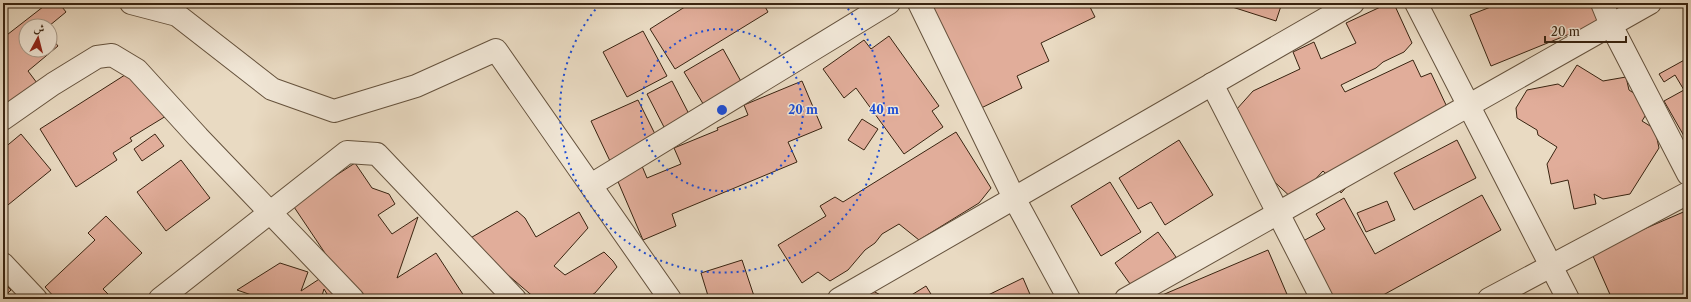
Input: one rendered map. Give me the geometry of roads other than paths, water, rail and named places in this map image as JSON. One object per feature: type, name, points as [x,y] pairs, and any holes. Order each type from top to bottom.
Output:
[{"type":"street","points":[[132,3],[177,15],[272,89],[334,111],[416,86],[496,50],[670,299]]},
{"type":"street","points":[[590,185],[889,3]]},
{"type":"street","points":[[920,3],[1014,198],[1069,299]]},
{"type":"street","points":[[839,299],[1353,3]]},
{"type":"street","points":[[1416,3],[1568,299]]},
{"type":"street","points":[[1602,3],[1611,25],[1688,174]]},
{"type":"street","points":[[1126,299],[1650,3]]},
{"type":"street","points":[[3,119],[53,84],[97,57],[112,55],[136,70],[270,213],[354,299]]},
{"type":"street","points":[[1212,84],[1322,299]]},
{"type":"street","points":[[160,299],[347,152],[377,154],[515,299]]},
{"type":"street","points":[[1489,299],[1688,193]]},
{"type":"street","points":[[3,264],[36,299]]}]
